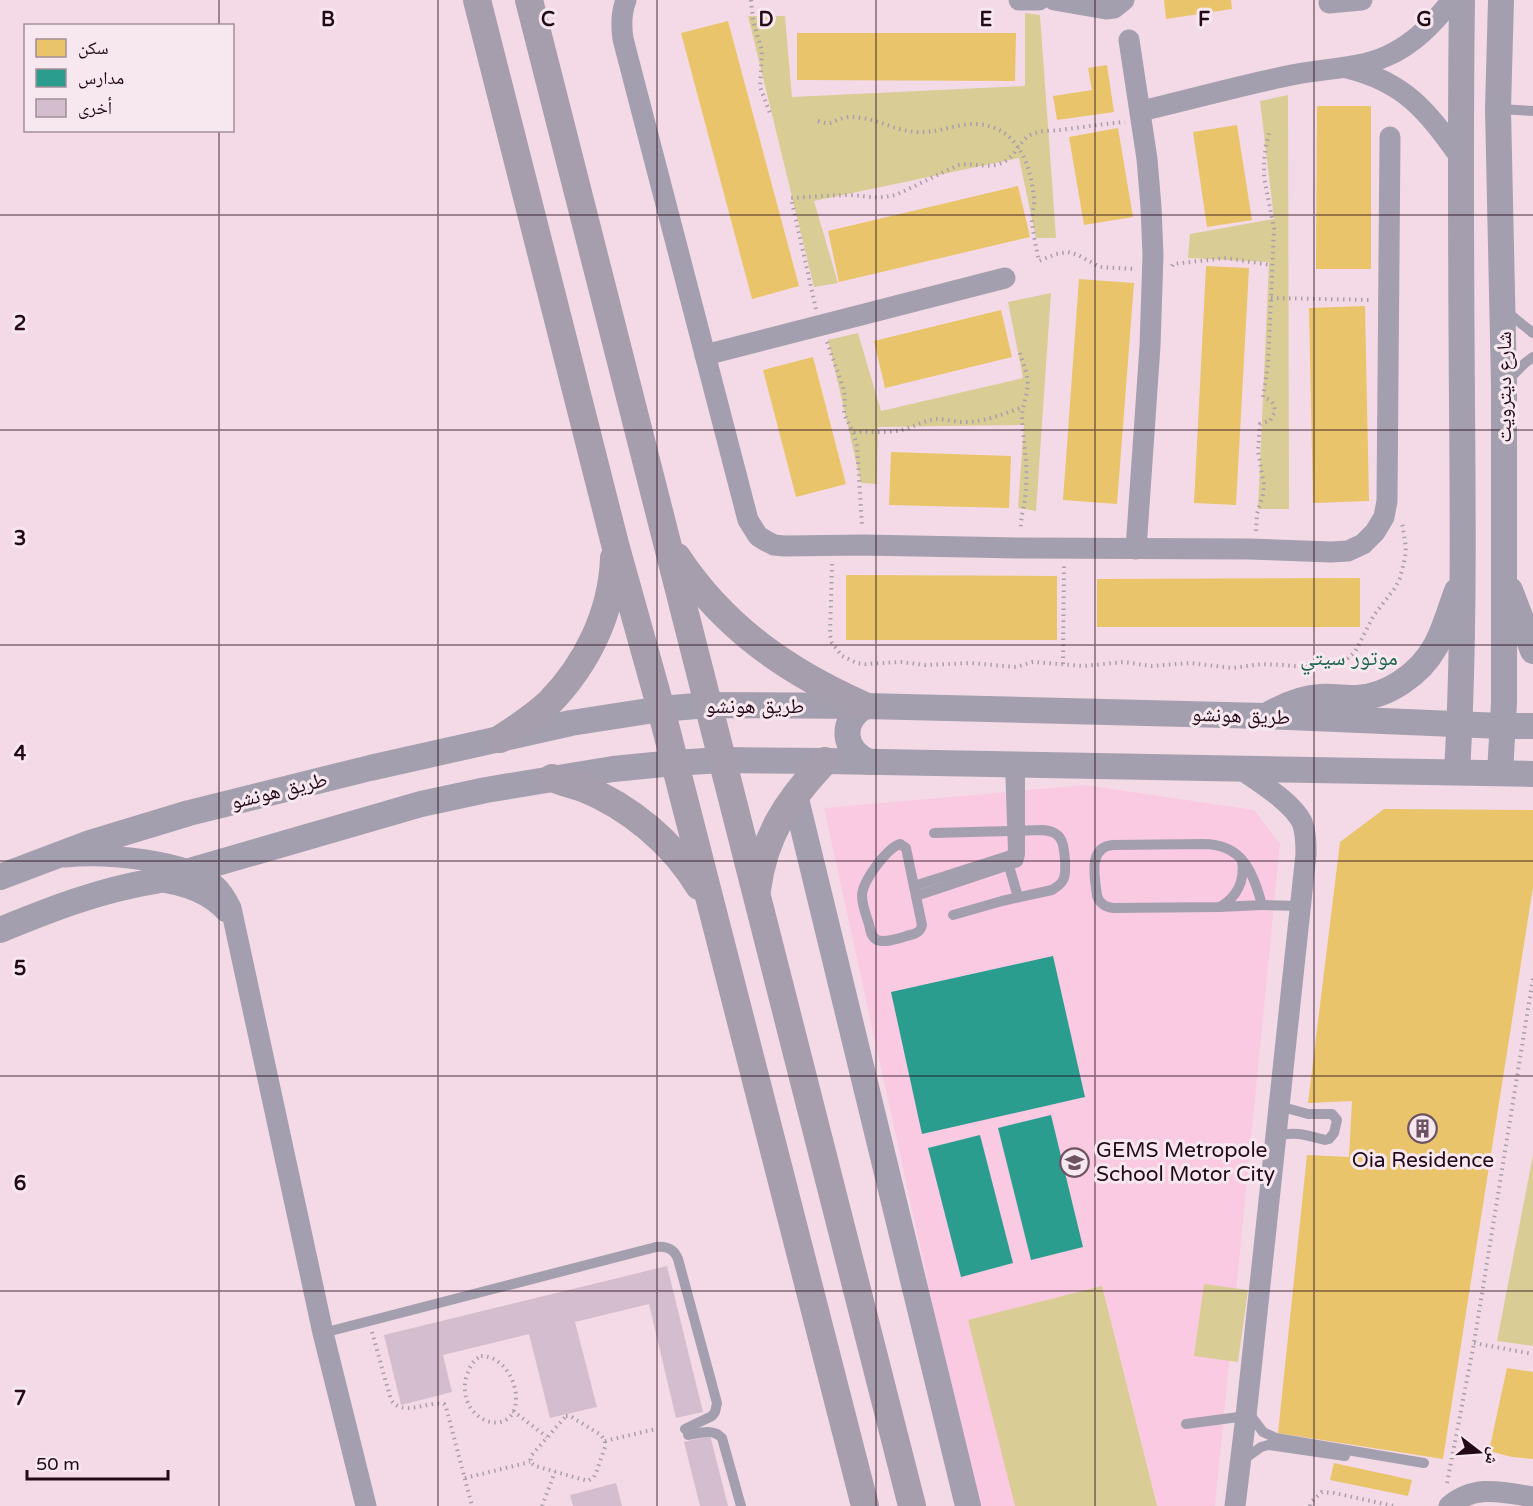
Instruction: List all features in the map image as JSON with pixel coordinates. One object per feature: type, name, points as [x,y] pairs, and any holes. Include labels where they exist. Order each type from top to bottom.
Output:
[{"type":"main road","points":[[477,0],[615,544],[661,709],[865,1506]]},
{"type":"main road","points":[[529,0],[912,1506]]},
{"type":"main road","points":[[667,542],[709,598],[752,640],[817,684],[865,706]]},
{"type":"main road","points":[[500,739],[525,723],[548,704],[585,658],[608,603],[614,574],[615,544]]},
{"type":"main road","points":[[756,898],[759,876],[768,844],[783,814],[795,795],[825,761]]},
{"type":"main road","points":[[552,778],[584,789],[615,804],[644,824],[669,847],[691,873],[709,902]]},
{"type":"street","points":[[626,0],[622,10],[623,39],[748,520],[758,536],[774,545],[1248,549],[1331,552],[1348,550],[1363,544],[1375,532],[1383,518],[1387,501],[1390,137]]},
{"type":"street","points":[[1020,0],[1039,0]]},
{"type":"street","points":[[1054,0],[1106,9],[1114,8],[1124,0]]},
{"type":"street","points":[[1329,3],[1362,0]]},
{"type":"street","points":[[1141,111],[1299,73],[1366,64],[1408,45],[1426,30],[1452,0]]},
{"type":"street","name":"شارع ديترويت","points":[[1457,772],[1463,577],[1460,157],[1462,0]]},
{"type":"street","name":"شارع ديترويت","points":[[1500,773],[1504,703],[1504,385],[1498,109],[1501,0]]},
{"type":"street","points":[[1129,40],[1149,178],[1153,255],[1150,346],[1136,549]]},
{"type":"street","points":[[1343,68],[1377,78],[1407,95],[1432,119],[1460,157]]},
{"type":"street","points":[[705,355],[1005,278]]},
{"type":"street","points":[[1504,573],[1533,651]]},
{"type":"street","points":[[1265,716],[1299,700],[1318,697],[1359,698],[1378,693],[1412,675],[1435,647],[1463,577]]},
{"type":"street","name":"طريق هونشو","points":[[0,877],[124,832],[189,813],[370,768],[571,723],[661,709],[708,705],[865,706],[1265,716],[1533,726]]},
{"type":"street","points":[[865,706],[858,710],[852,718],[847,735],[854,752],[869,762]]},
{"type":"street","points":[[0,930],[101,892],[155,881],[421,804],[486,790],[613,769],[722,760],[1533,774]]},
{"type":"street","points":[[1235,1506],[1306,854],[1306,838],[1302,823],[1294,810],[1242,770]]},
{"type":"street","points":[[795,795],[968,1506]]},
{"type":"street","points":[[46,859],[75,855],[104,855],[152,861],[203,876],[215,884],[231,908],[323,1333],[366,1506]]},
{"type":"street","points":[[155,881],[191,888],[223,908],[235,922]]},
{"type":"street","points":[[1447,1500],[1484,1491],[1533,1497]]},
{"type":"lane","points":[[1498,109],[1533,111]]},
{"type":"lane","points":[[1503,305],[1513,317],[1533,333]]},
{"type":"lane","points":[[1504,385],[1533,357]]},
{"type":"lane","points":[[915,891],[1018,862],[1020,857],[1016,830],[1015,765]]},
{"type":"lane","points":[[915,891],[1011,855],[1016,830]]},
{"type":"lane","points":[[934,832],[1049,831],[1060,837],[1063,843],[1064,880],[1052,890],[953,915]]},
{"type":"lane","points":[[1262,905],[1253,877],[1235,852],[1228,848],[1212,844],[1106,846],[1100,849],[1094,862],[1096,897],[1107,908],[1301,906]]},
{"type":"lane","points":[[896,845],[903,845],[906,848],[915,891],[922,925],[920,931],[887,940],[875,938],[872,935],[863,902],[863,889],[868,878],[896,845]]},
{"type":"lane","points":[[1219,907],[1227,903],[1239,888],[1243,869],[1241,859]]},
{"type":"lane","points":[[1009,866],[1018,897]]},
{"type":"lane","points":[[1276,1136],[1298,1133],[1329,1139],[1334,1133],[1337,1120],[1332,1114],[1308,1114],[1279,1106]]},
{"type":"lane","points":[[323,1333],[656,1247],[670,1248],[678,1259],[717,1403],[712,1416],[686,1432],[714,1432],[722,1438],[741,1506]]},
{"type":"lane","points":[[1186,1425],[1246,1413],[1263,1432],[1276,1438],[1423,1466],[1268,1445],[1254,1451],[1240,1462]]},
{"type":"path","points":[[751,0],[753,20],[762,51],[759,87],[771,116]]},
{"type":"path","points":[[818,121],[826,124],[842,118],[855,117],[919,132],[932,132],[967,124],[981,124],[994,128],[1007,135],[1019,147],[1027,163],[1034,197],[1032,218],[1038,261],[1068,252],[1100,267],[1139,269]]},
{"type":"path","points":[[863,545],[857,446],[844,414],[843,387],[814,303],[791,198],[847,195],[889,197],[958,165],[991,166],[999,164],[1014,154],[1032,134],[1039,132],[1125,122],[1126,131]]},
{"type":"path","points":[[1248,549],[1249,532],[1256,532],[1257,514],[1264,485],[1258,451],[1260,424],[1270,421],[1275,411],[1272,402],[1263,397],[1268,365],[1274,229],[1264,177],[1266,145],[1270,129]]},
{"type":"path","points":[[1172,275],[1173,264],[1216,258],[1271,265]]},
{"type":"path","points":[[1020,353],[1028,388],[1022,416],[1027,487],[1021,522],[1022,548]]},
{"type":"path","points":[[853,432],[904,429],[937,419],[963,422],[982,420],[995,418],[1023,407]]},
{"type":"path","points":[[1054,564],[1064,564],[1063,664]]},
{"type":"path","points":[[1447,1500],[1533,978]]},
{"type":"path","points":[[369,1321],[394,1404],[402,1408],[437,1403],[444,1404],[448,1410],[472,1506]]},
{"type":"path","points":[[1474,1343],[1533,1354]]},
{"type":"path","points":[[487,1356],[494,1359],[511,1376],[516,1392],[516,1406],[513,1411],[505,1420],[490,1423],[475,1414],[470,1407],[466,1399],[465,1386],[470,1365],[476,1359],[487,1356]]},
{"type":"path","points":[[513,1411],[547,1437]]},
{"type":"path","points":[[568,1416],[601,1435],[605,1441],[596,1473],[592,1479],[584,1481],[535,1466],[530,1462],[531,1456],[568,1416]]},
{"type":"path","points":[[605,1441],[656,1429]]},
{"type":"path","points":[[465,1478],[530,1462]]},
{"type":"path","points":[[542,1506],[555,1472]]},
{"type":"path","points":[[1310,1506],[1311,1502],[1322,1492],[1394,1506]]},
{"type":"shaded area","points":[[1025,13],[1040,15],[1056,238],[1036,238],[1019,158],[814,201],[838,283],[814,287],[748,16],[785,16],[792,97],[1025,86]]},
{"type":"shaded area","points":[[1288,95],[1289,509],[1258,509],[1269,262],[1188,258],[1190,234],[1274,219],[1260,101]]},
{"type":"shaded area","points":[[1051,293],[1036,511],[1018,508],[1024,425],[878,427],[877,484],[861,483],[828,340],[858,333],[881,411],[1023,378],[1008,302]]},
{"type":"shaded area","name":"GEMS Metropole School Motor City","points":[[1085,785],[1254,810],[1280,844],[1215,1506],[977,1506],[824,808]]},
{"type":"shaded area","points":[[1533,1155],[1533,1346],[1497,1341]]},
{"type":"shaded area","points":[[1204,1284],[1248,1290],[1238,1362],[1194,1356]]},
{"type":"shaded area","points":[[1102,1286],[1157,1506],[1015,1506],[968,1320]]},
{"type":"building: سكن","points":[[1164,0],[1231,0],[1232,9],[1166,19]]},
{"type":"building: سكن","points":[[728,21],[799,286],[752,299],[681,33]]},
{"type":"building: سكن","points":[[797,33],[1016,33],[1015,81],[797,80]]},
{"type":"building: سكن","points":[[1107,65],[1114,112],[1057,120],[1053,96],[1092,90],[1088,68]]},
{"type":"building: سكن","points":[[1317,106],[1371,106],[1371,269],[1316,269]]},
{"type":"building: سكن","points":[[1237,125],[1252,220],[1207,227],[1193,132]]},
{"type":"building: سكن","points":[[1118,128],[1133,217],[1084,225],[1069,137]]},
{"type":"building: سكن","points":[[1018,186],[1030,237],[839,282],[828,231]]},
{"type":"building: سكن","points":[[1206,266],[1249,268],[1236,505],[1194,503]]},
{"type":"building: سكن","points":[[1079,279],[1134,283],[1117,504],[1063,500]]},
{"type":"building: سكن","points":[[1365,306],[1369,501],[1313,503],[1309,308]]},
{"type":"building: سكن","points":[[1001,310],[1012,357],[885,388],[874,341]]},
{"type":"building: سكن","points":[[813,357],[846,484],[796,497],[763,370]]},
{"type":"building: سكن","points":[[891,452],[1011,456],[1009,508],[889,505]]},
{"type":"building: سكن","points":[[846,575],[1057,576],[1057,640],[846,640]]},
{"type":"building: سكن","points":[[1360,578],[1360,627],[1097,627],[1097,579]]},
{"type":"building: سكن","name":"Oia Residence","points":[[1384,809],[1533,810],[1533,887],[1443,1459],[1278,1433],[1307,1155],[1349,1157],[1352,1101],[1308,1103],[1340,842]]},
{"type":"building: سكن","points":[[1507,1368],[1533,1372],[1533,1459],[1489,1451]]},
{"type":"building: سكن","points":[[1334,1463],[1412,1480],[1408,1496],[1330,1480]]},
{"type":"building: مدارس","points":[[1053,956],[1085,1097],[922,1134],[891,992]]},
{"type":"building: مدارس","points":[[1051,1115],[1083,1247],[1031,1260],[998,1128]]},
{"type":"building: مدارس","points":[[980,1135],[1013,1263],[961,1277],[928,1148]]},
{"type":"building: أخرى","points":[[667,1266],[703,1412],[676,1418],[649,1304],[575,1322],[597,1407],[550,1418],[529,1334],[443,1355],[452,1392],[401,1405],[384,1335]]},
{"type":"building: أخرى","points":[[710,1435],[728,1506],[700,1506],[684,1442]]},
{"type":"building: أخرى","points":[[616,1483],[622,1506],[573,1506],[570,1495]]},
{"type":"place","name":"Oia Residence","points":[[1423,1129]]},
{"type":"place","name":"GEMS Metropole School Motor City","points":[[1075,1162]]},
{"type":"district","name":"موتور سيتي","points":[[1349,658]]}]
